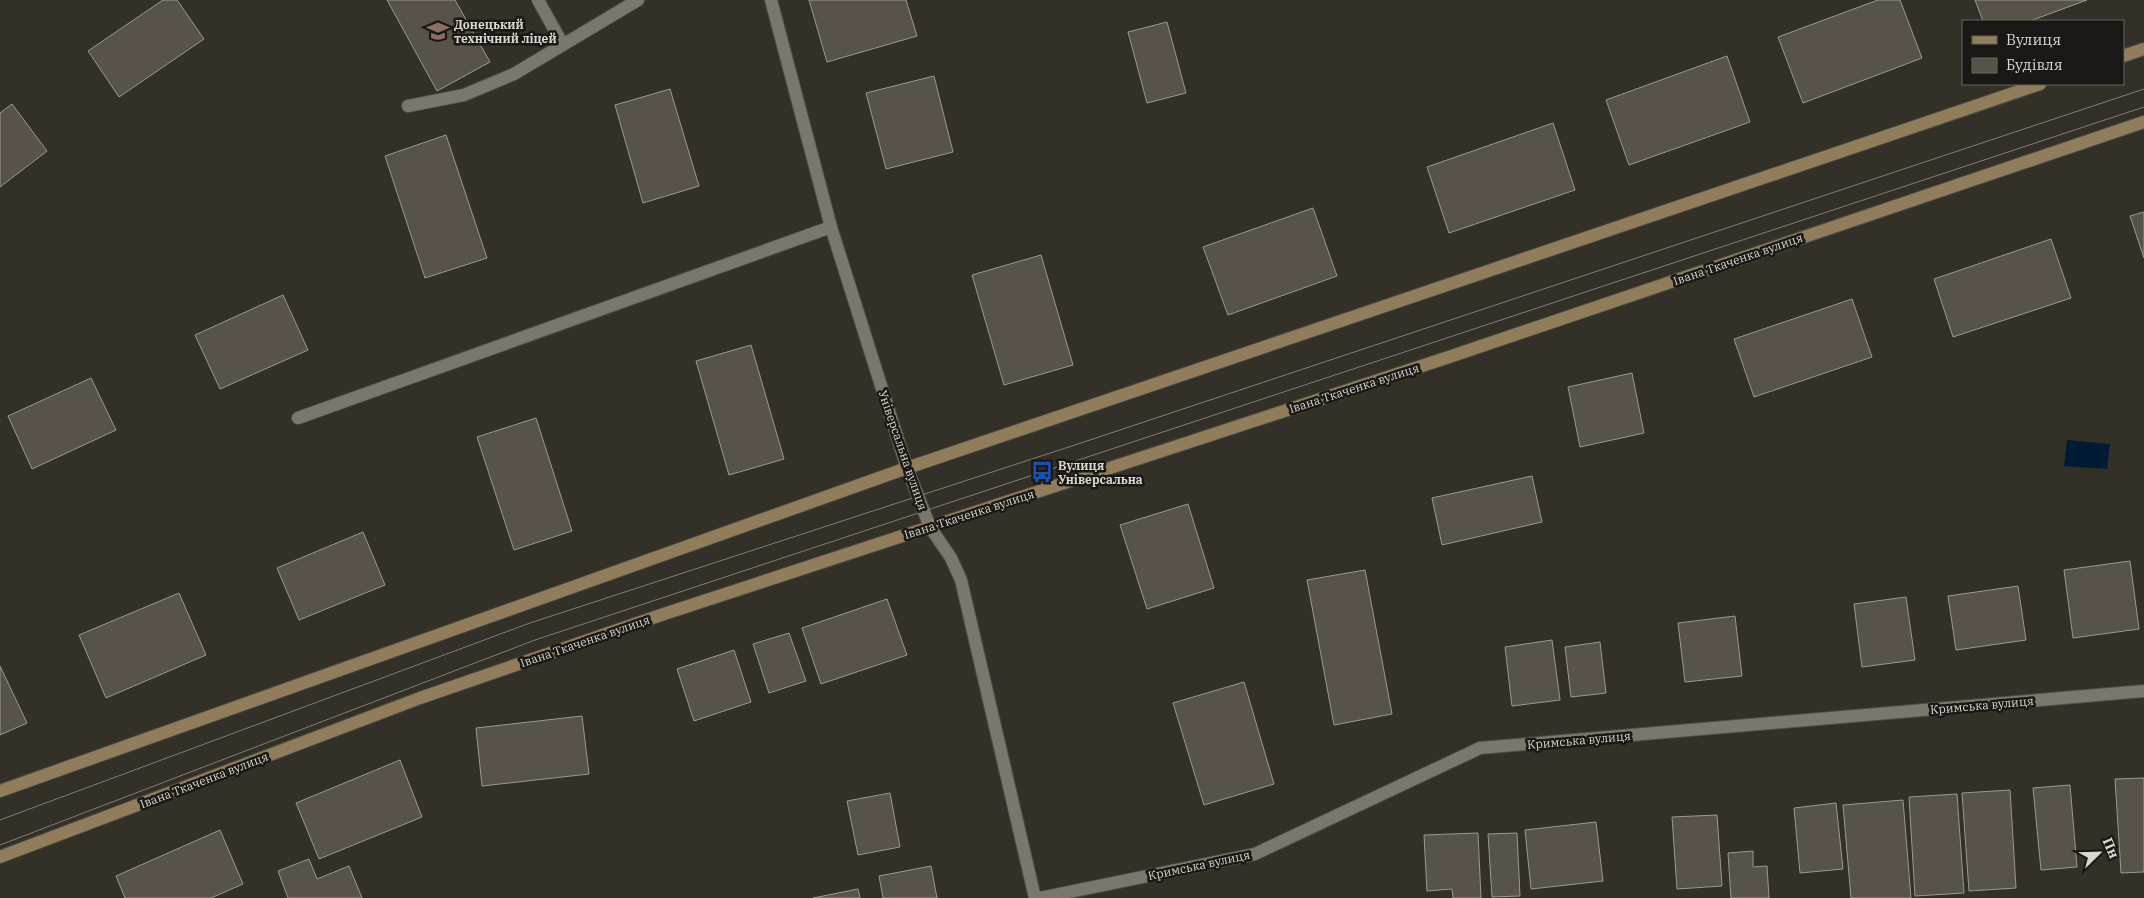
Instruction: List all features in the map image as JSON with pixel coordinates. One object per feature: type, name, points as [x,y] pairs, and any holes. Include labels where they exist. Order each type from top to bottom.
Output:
[{"type":"main road","points":[[2124,56],[2144,49]]},
{"type":"main road","points":[[0,791],[907,468],[2037,85]]},
{"type":"main road","name":"Івана Ткаченка вулиця","points":[[0,857],[420,698],[664,614],[1446,358],[2144,122]]},
{"type":"street","points":[[538,0],[563,45]]},
{"type":"street","points":[[408,106],[464,95],[514,74],[638,0]]},
{"type":"street","name":"Універсальна вулиця","points":[[771,0],[831,227],[907,468],[930,527],[951,558],[961,580],[1035,898]]},
{"type":"street","points":[[298,418],[831,227]]},
{"type":"street","name":"Кримська вулиця","points":[[1040,898],[1255,854],[1480,748],[2144,691]]},
{"type":"water","points":[[2067,440],[2110,444],[2107,469],[2064,466]]},
{"type":"building","points":[[163,0],[177,0],[204,39],[119,97],[88,51]]},
{"type":"building","name":"Донецький технічний ліцей","points":[[387,0],[455,0],[490,62],[437,91]]},
{"type":"building","points":[[809,0],[906,0],[917,36],[827,62]]},
{"type":"building","points":[[1878,0],[1900,0],[1922,58],[1803,103],[1778,37]]},
{"type":"building","points":[[1975,0],[2087,0],[2033,20],[1983,20]]},
{"type":"building","points":[[1167,22],[1186,93],[1147,103],[1128,32]]},
{"type":"building","points":[[1727,56],[1750,122],[1629,165],[1606,100]]},
{"type":"building","points":[[934,76],[953,152],[886,169],[866,93]]},
{"type":"building","points":[[670,89],[699,186],[643,203],[615,105]]},
{"type":"building","points":[[12,104],[47,151],[0,187],[0,113]]},
{"type":"building","points":[[1553,123],[1575,190],[1449,233],[1427,167]]},
{"type":"building","points":[[446,135],[487,258],[425,278],[385,156]]},
{"type":"building","points":[[1313,208],[1337,276],[1228,315],[1203,247]]},
{"type":"building","points":[[2144,212],[2144,258],[2130,216]]},
{"type":"building","points":[[2051,239],[2071,298],[1953,337],[1934,279]]},
{"type":"building","points":[[1041,255],[1073,365],[1004,385],[972,275]]},
{"type":"building","points":[[283,295],[308,350],[220,389],[195,335]]},
{"type":"building","points":[[1852,299],[1872,357],[1754,397],[1734,339]]},
{"type":"building","points":[[751,345],[784,459],[729,475],[696,361]]},
{"type":"building","points":[[1632,373],[1644,433],[1580,447],[1568,387]]},
{"type":"building","points":[[91,378],[116,430],[32,469],[8,416]]},
{"type":"building","points":[[536,418],[572,531],[514,550],[477,437]]},
{"type":"building","points":[[1532,476],[1542,522],[1442,545],[1432,498]]},
{"type":"building","points":[[1188,504],[1214,588],[1147,609],[1120,525]]},
{"type":"building","points":[[363,532],[385,585],[299,620],[277,568]]},
{"type":"building","points":[[2130,561],[2139,629],[2073,638],[2064,570]]},
{"type":"building","points":[[1365,570],[1392,714],[1334,725],[1307,580]]},
{"type":"building","points":[[2018,586],[2026,640],[1956,650],[1948,596]]},
{"type":"building","points":[[179,593],[206,655],[106,698],[79,635]]},
{"type":"building","points":[[1906,597],[1915,660],[1862,667],[1854,604]]},
{"type":"building","points":[[887,599],[907,655],[821,684],[802,628]]},
{"type":"building","points":[[1735,616],[1742,676],[1685,682],[1678,623]]},
{"type":"building","points":[[789,633],[806,681],[769,693],[753,644]]},
{"type":"building","points":[[1552,640],[1560,700],[1512,706],[1505,647]]},
{"type":"building","points":[[1600,642],[1606,693],[1571,697],[1565,647]]},
{"type":"building","points":[[734,650],[751,702],[694,721],[677,669]]},
{"type":"building","points":[[0,666],[27,723],[0,735]]},
{"type":"building","points":[[1244,682],[1274,784],[1204,805],[1173,703]]},
{"type":"building","points":[[582,716],[589,774],[482,786],[476,728]]},
{"type":"building","points":[[400,760],[422,817],[319,859],[296,803]]},
{"type":"building","points":[[2144,778],[2144,872],[2121,873],[2115,779]]},
{"type":"building","points":[[2070,785],[2077,867],[2041,870],[2033,788]]},
{"type":"building","points":[[2010,790],[2016,888],[1969,891],[1962,793]]},
{"type":"building","points":[[890,793],[900,847],[858,855],[847,801]]},
{"type":"building","points":[[1957,794],[1964,893],[1915,896],[1909,797]]},
{"type":"building","points":[[1903,800],[1911,898],[1851,898],[1843,805]]},
{"type":"building","points":[[1836,803],[1843,869],[1800,873],[1794,808]]},
{"type":"building","points":[[1717,815],[1722,886],[1677,889],[1672,817]]},
{"type":"building","points":[[1596,822],[1603,881],[1531,889],[1525,830]]},
{"type":"building","points":[[220,830],[243,884],[211,898],[125,898],[116,876]]},
{"type":"building","points":[[1478,833],[1481,898],[1453,898],[1452,889],[1427,891],[1424,835]]},
{"type":"building","points":[[1517,833],[1520,896],[1492,897],[1488,834]]},
{"type":"building","points":[[1753,851],[1753,867],[1767,866],[1769,898],[1731,898],[1728,853]]},
{"type":"building","points":[[309,859],[317,879],[349,866],[362,898],[288,898],[278,871]]},
{"type":"building","points":[[931,866],[937,898],[883,898],[879,876]]},
{"type":"building","points":[[858,889],[860,898],[813,898]]},
{"type":"tram line","points":[[0,820],[530,623],[1084,442],[2144,89]]},
{"type":"tram line","points":[[0,845],[535,640],[2144,107]]},
{"type":"place","name":"Донецький технічний ліцей","points":[[438,31]]},
{"type":"place","name":"Вулиця Універсальна","points":[[1042,472]]}]
